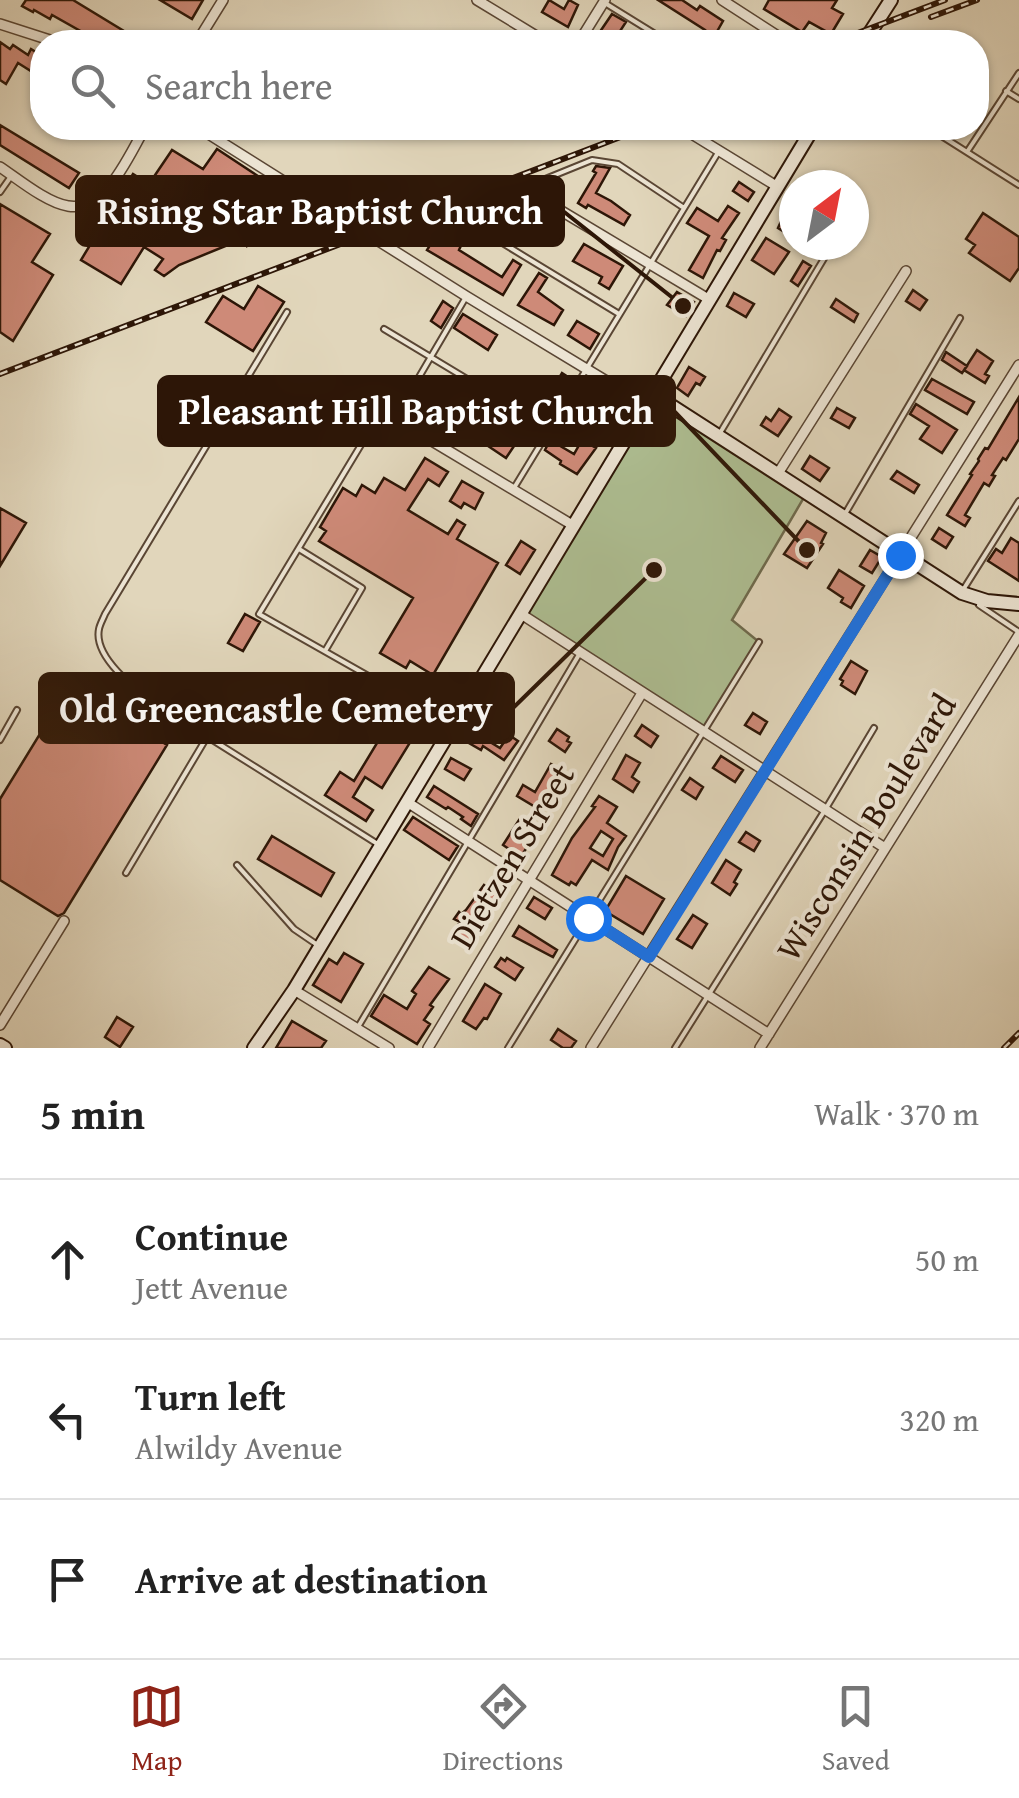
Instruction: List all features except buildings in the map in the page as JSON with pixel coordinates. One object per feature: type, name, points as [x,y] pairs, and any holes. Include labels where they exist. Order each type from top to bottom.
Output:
[{"type":"street","points":[[204,30],[223,0]]},
{"type":"street","points":[[477,0],[526,30]]},
{"type":"street","points":[[722,0],[766,30]]},
{"type":"street","points":[[871,30],[890,0]]},
{"type":"street","points":[[586,30],[603,1]]},
{"type":"street","points":[[0,24],[30,34]]},
{"type":"street","points":[[0,167],[54,201],[80,206],[107,191],[138,140]]},
{"type":"street","points":[[218,140],[587,368],[718,437],[962,593],[986,601],[1019,604]]},
{"type":"street","points":[[702,140],[778,187]]},
{"type":"street","points":[[254,1048],[294,990],[806,140]]},
{"type":"street","points":[[523,188],[710,300]]},
{"type":"street","points":[[778,475],[906,270]]},
{"type":"street","points":[[591,1048],[1019,365]]},
{"type":"street","points":[[358,396],[574,526]]},
{"type":"street","points":[[520,614],[884,848]]},
{"type":"street","name":"Wisconsin Boulevard","points":[[760,1048],[1019,633]]},
{"type":"street","name":"Dietzen Street","points":[[428,1048],[642,692]]},
{"type":"street","points":[[407,802],[769,1034]]},
{"type":"street","points":[[0,1025],[64,921]]},
{"type":"street","points":[[294,990],[389,1048]]},
{"type":"lane","points":[[603,1],[649,30]]},
{"type":"lane","points":[[989,117],[1019,73]]},
{"type":"lane","points":[[1006,91],[1019,99]]},
{"type":"lane","points":[[948,140],[1019,185]]},
{"type":"lane","points":[[966,152],[974,140]]},
{"type":"lane","points":[[513,489],[719,150]]},
{"type":"lane","points":[[380,242],[592,160],[618,164],[684,208]]},
{"type":"lane","points":[[0,192],[12,175]]},
{"type":"lane","points":[[452,212],[619,314]]},
{"type":"lane","points":[[718,437],[823,260]]},
{"type":"lane","points":[[395,418],[466,296]]},
{"type":"lane","points":[[286,312],[105,614],[98,632],[102,650],[125,680],[157,706],[380,846]]},
{"type":"lane","points":[[842,518],[960,318]]},
{"type":"lane","points":[[384,329],[550,429]]},
{"type":"lane","points":[[382,410],[260,614],[454,724]]},
{"type":"lane","points":[[1019,501],[962,593],[1019,633]]},
{"type":"lane","points":[[299,548],[362,588],[324,651]]},
{"type":"lane","points":[[508,1048],[759,642]]},
{"type":"lane","points":[[356,1029],[580,652]]},
{"type":"lane","points":[[0,740],[17,710]]},
{"type":"lane","points":[[675,1048],[874,728]]},
{"type":"lane","points":[[126,873],[207,737]]},
{"type":"lane","points":[[237,866],[294,929],[320,946]]},
{"type":"green space","points":[[653,394],[806,494],[732,620],[759,642],[704,732],[521,614]]},
{"type":"railway","points":[[866,30],[945,0]]},
{"type":"railway","points":[[931,17],[977,0]]},
{"type":"railway","points":[[0,374],[613,140]]},
{"type":"railway","points":[[1004,1048],[1019,1033]]},
{"type":"place","name":"Rising Star Baptist Church","points":[[683,306]]},
{"type":"place","name":"Pleasant Hill Baptist Church","points":[[807,550]]},
{"type":"place","name":"Old Greencastle Cemetery","points":[[654,570]]},
{"type":"route","points":[[588,918],[649,957],[900,555]]}]
